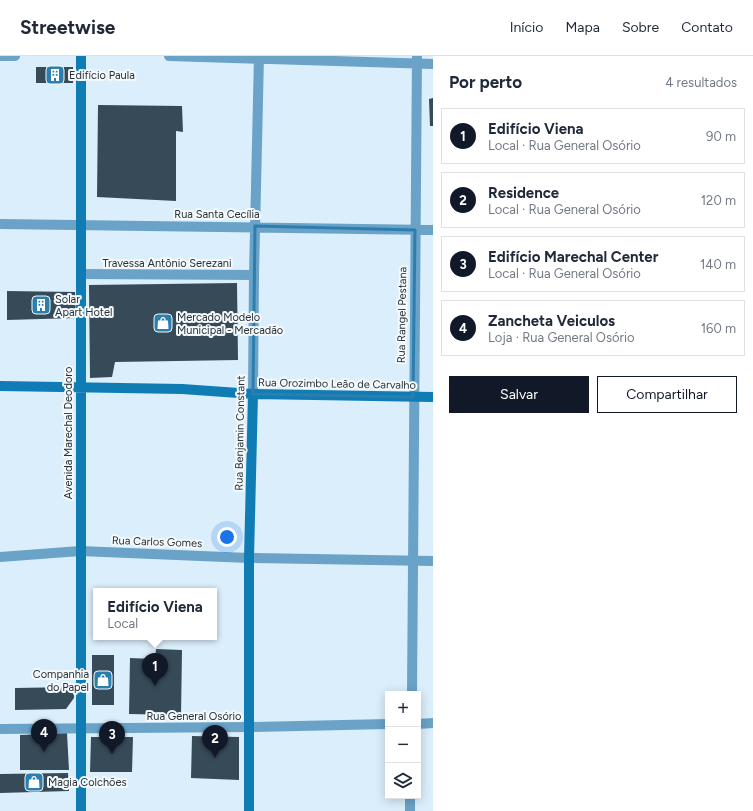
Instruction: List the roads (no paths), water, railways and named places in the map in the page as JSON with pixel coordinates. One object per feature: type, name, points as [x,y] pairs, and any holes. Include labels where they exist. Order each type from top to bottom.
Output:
[{"type":"main road","name":"Avenida Marechal Deodoro","points":[[81,56],[81,811]]},
{"type":"main road","name":"Rua Orozimbo Leão de Carvalho","points":[[0,386],[182,389],[253,394],[433,397]]},
{"type":"main road","name":"Rua Benjamin Constant","points":[[249,811],[249,558],[253,394]]},
{"type":"street","points":[[0,56],[15,56]]},
{"type":"street","points":[[169,56],[417,60],[433,64]]},
{"type":"street","name":"Rua Benjamin Constant","points":[[253,394],[259,57]]},
{"type":"street","name":"Rua Rangel Pestana","points":[[412,691],[413,397],[417,60]]},
{"type":"street","name":"Rua Santa Cecília","points":[[0,224],[255,226],[433,230]]},
{"type":"street","name":"Travessa Antônio Serezani","points":[[81,274],[254,276]]},
{"type":"street","name":"Rua Carlos Gomes","points":[[0,556],[80,551],[249,558],[433,561]]},
{"type":"street","points":[[421,724],[433,723]]},
{"type":"street","name":"Rua General Osório","points":[[0,729],[250,728],[385,724]]},
{"type":"street","points":[[410,799],[410,811]]},
{"type":"place","name":"Edifício Paula","points":[[55,75]]},
{"type":"place","name":"Solar Apart Hotel","points":[[41,305]]},
{"type":"place","name":"Mercado Modelo Municipal - Mercadão","points":[[163,323]]},
{"type":"place","name":"Companhia do Papel","points":[[103,680]]},
{"type":"place","name":"Edifício Viena","points":[[155,686]]},
{"type":"place","name":"Zancheta Veiculos","points":[[44,752]]},
{"type":"place","name":"Edifício Marechal Center","points":[[112,754]]},
{"type":"place","name":"Residence","points":[[215,758]]},
{"type":"place","name":"Magia Colchões","points":[[34,782]]}]
